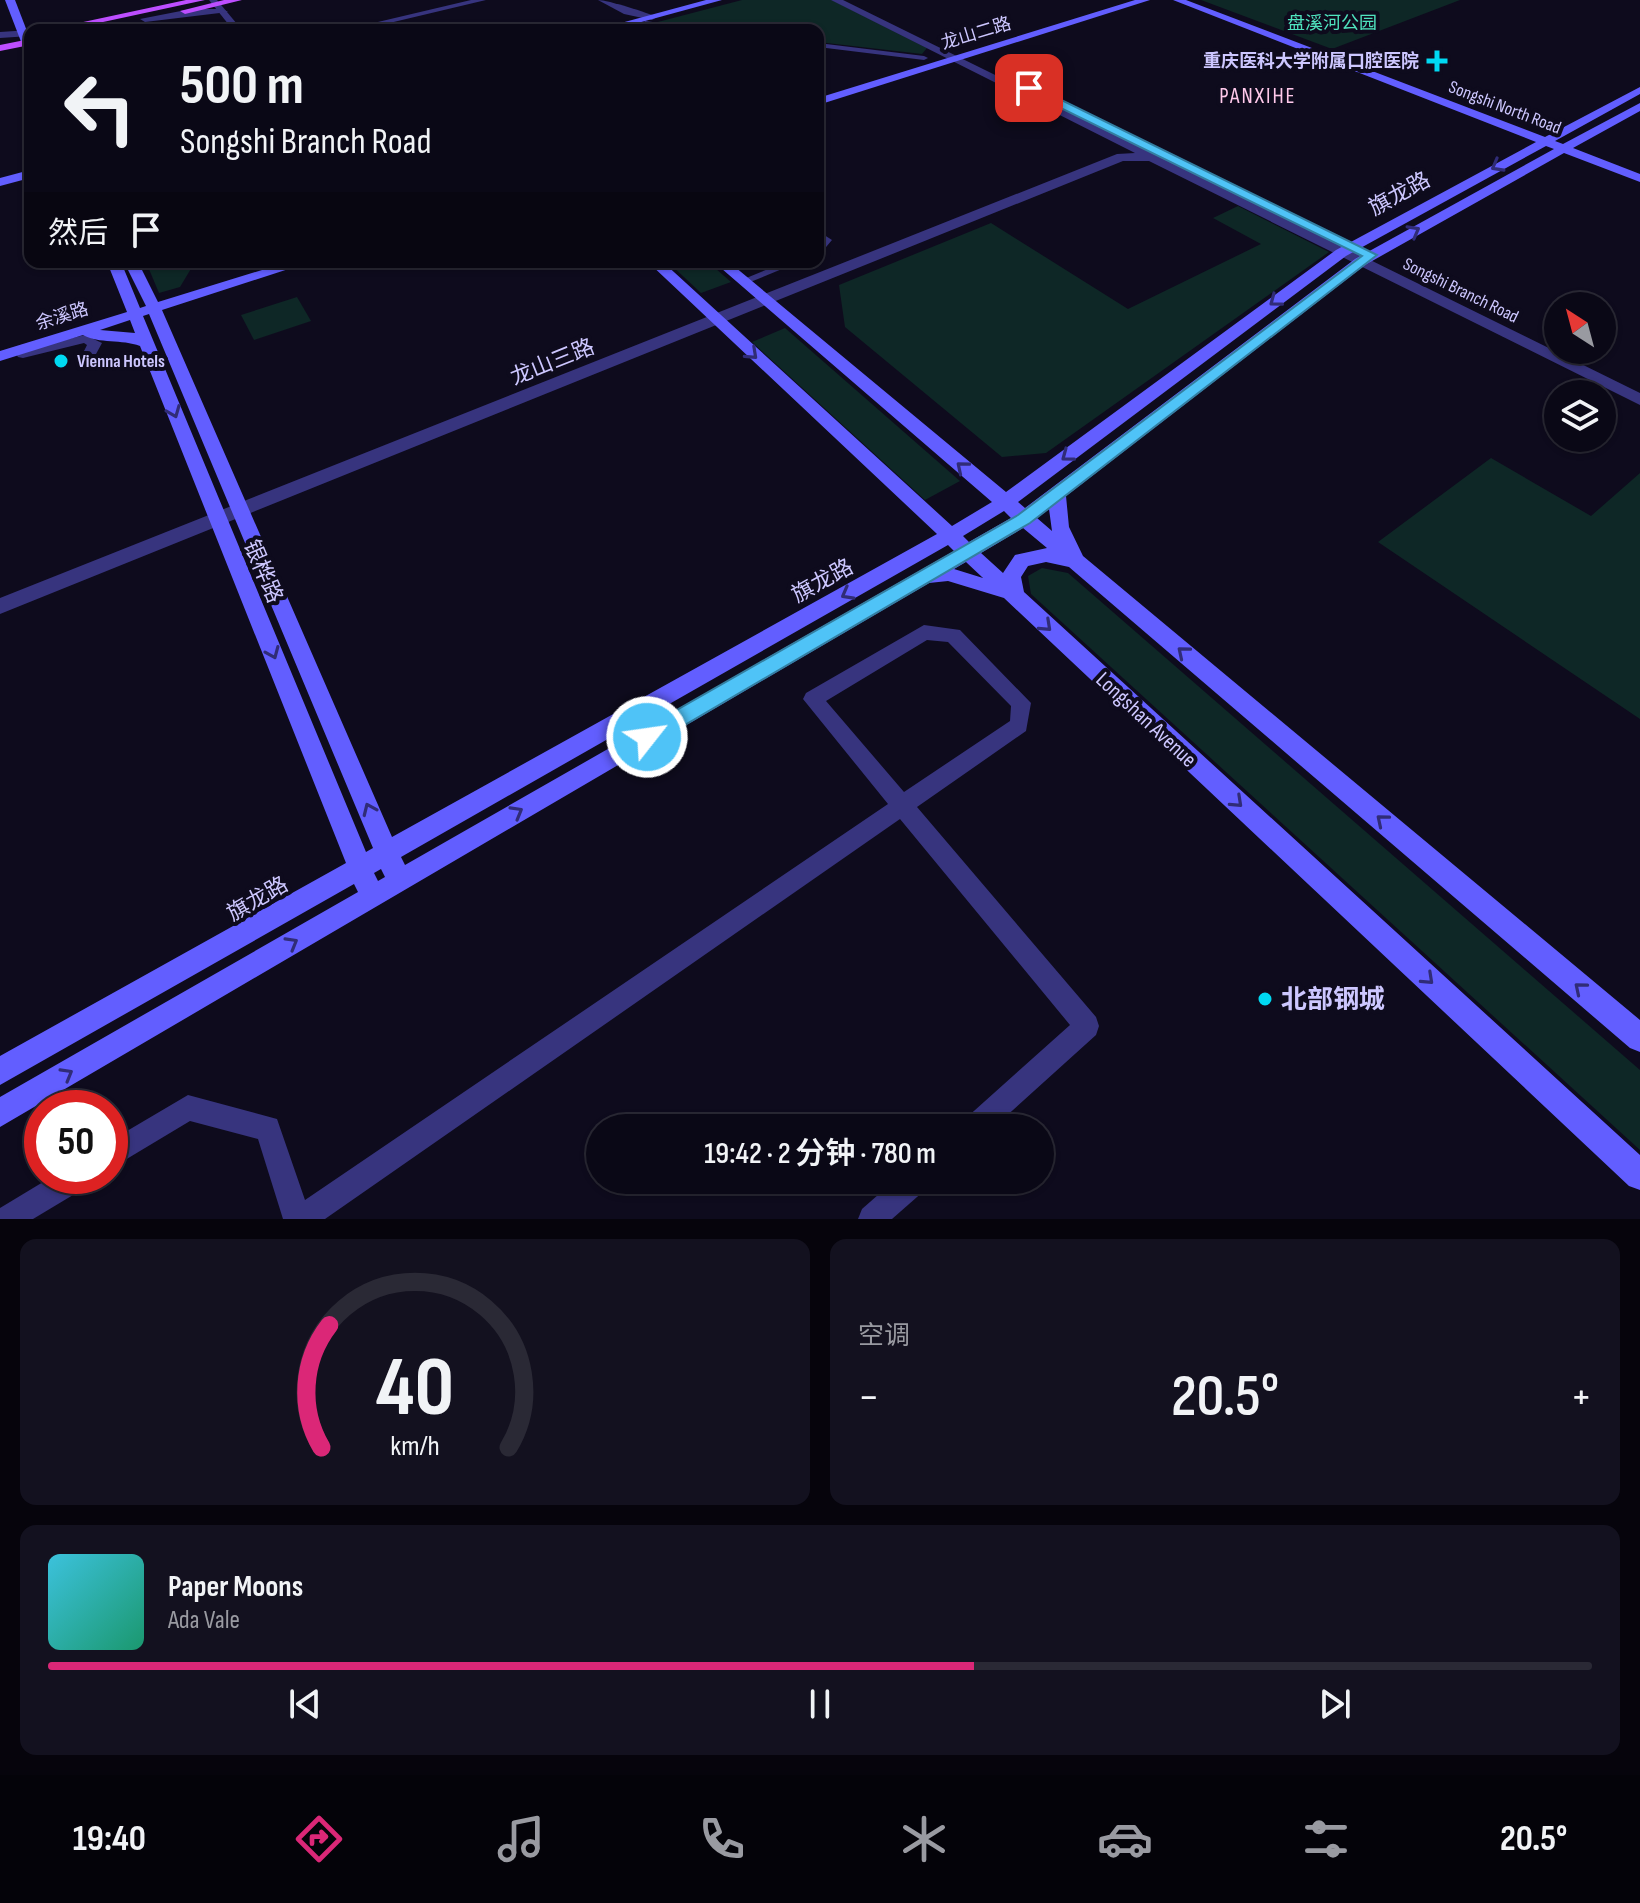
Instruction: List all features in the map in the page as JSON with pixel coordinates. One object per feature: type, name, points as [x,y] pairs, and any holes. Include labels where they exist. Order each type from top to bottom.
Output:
[{"type":"main road","points":[[10,0],[24,32]]},
{"type":"main road","points":[[81,24],[200,0]]},
{"type":"main road","points":[[120,24],[237,0]]},
{"type":"main road","points":[[648,20],[717,0]]},
{"type":"main road","points":[[620,18],[648,20],[735,0]]},
{"type":"main road","name":"龙山二路","points":[[955,57],[1128,0]]},
{"type":"main road","name":"龙山二路","points":[[824,97],[1145,0]]},
{"type":"main road","name":"Songshi North Road","points":[[1178,0],[1640,170]]},
{"type":"main road","name":"Songshi North Road","points":[[1193,0],[1557,142],[1640,178]]},
{"type":"main road","points":[[0,38],[24,39]]},
{"type":"main road","points":[[0,50],[24,40]]},
{"type":"main road","points":[[824,95],[837,85],[924,58],[955,57]]},
{"type":"main road","points":[[824,98],[857,97],[955,57]]},
{"type":"main road","points":[[0,1113],[1024,519],[1356,254],[1557,142],[1640,90]]},
{"type":"main road","points":[[1557,142],[1640,106]]},
{"type":"main road","points":[[0,185],[24,179]]},
{"type":"main road","name":"旗龙路","points":[[0,1071],[1004,503],[1356,254]]},
{"type":"main road","name":"银桦路","points":[[118,268],[143,308]]},
{"type":"main road","name":"银桦路","points":[[133,268],[143,308],[156,339],[239,510],[399,881]]},
{"type":"main road","points":[[143,308],[263,268]]},
{"type":"main road","points":[[143,308],[284,268]]},
{"type":"main road","name":"Longshan Avenue","points":[[661,268],[1640,1175]]},
{"type":"main road","points":[[728,268],[1640,1038]]},
{"type":"main road","points":[[66,336],[98,333],[156,339],[185,305],[209,291]]},
{"type":"main road","name":"余溪路","points":[[0,356],[143,308]]},
{"type":"main road","name":"余溪路","points":[[0,348],[143,308]]},
{"type":"main road","name":"银桦路","points":[[156,339],[217,519],[372,897]]},
{"type":"main road","points":[[1057,493],[1060,527],[1075,561]]},
{"type":"main road","points":[[1015,596],[1011,576],[1022,560],[1046,555],[1075,561]]},
{"type":"main road","points":[[924,576],[948,574],[974,580],[1015,596]]},
{"type":"street","points":[[233,24],[218,5],[244,0]]},
{"type":"street","points":[[375,24],[482,0]]},
{"type":"street","points":[[603,0],[620,18],[668,24]]},
{"type":"street","name":"Songshi Branch Road","points":[[836,0],[1356,254],[1640,400]]},
{"type":"street","name":"Songshi Branch Road","points":[[850,0],[1124,151],[1149,157],[1544,340]]},
{"type":"street","points":[[824,46],[924,58]]},
{"type":"street","name":"龙山三路","points":[[0,606],[765,300],[1124,151]]},
{"type":"street","points":[[744,281],[778,268]]},
{"type":"street","points":[[21,350],[23,354],[85,339],[95,343],[91,351]]},
{"type":"street","points":[[1595,364],[1640,386]]},
{"type":"street","points":[[128,1145],[188,1108],[268,1128],[299,1219],[902,805],[1019,725],[1021,703],[953,635],[924,632],[813,699],[902,805],[1087,1026],[990,1114]]},
{"type":"street","points":[[8,1219],[49,1194]]},
{"type":"street","points":[[872,1219],[900,1194]]},
{"type":"green space","points":[[742,0],[832,0],[927,48],[922,54],[824,43],[824,24],[654,23]]},
{"type":"green space","name":"盘溪河公园","points":[[1201,0],[1460,0],[1332,49]]},
{"type":"green space","points":[[1238,206],[1329,252],[1046,453],[1002,457],[845,327],[839,285],[991,223],[1128,309],[1261,244],[1213,218]]},
{"type":"green space","points":[[149,268],[191,268],[180,287],[159,293]]},
{"type":"green space","points":[[674,268],[715,268],[731,282],[701,293]]},
{"type":"green space","points":[[297,297],[311,321],[254,340],[241,315]]},
{"type":"green space","points":[[785,328],[960,481],[925,500],[752,342]]},
{"type":"green space","points":[[1491,458],[1591,516],[1640,473],[1640,719],[1378,542]]},
{"type":"green space","points":[[1042,568],[1068,573],[1640,1070],[1640,1150],[1031,594],[1028,576]]},
{"type":"place","name":"重庆医科大学附属口腔医院","points":[[1437,61]]},
{"type":"place","name":"Vienna Hotels","points":[[61,361]]},
{"type":"place","name":"北部钢城","points":[[1265,999]]},
{"type":"district","name":"PANXIHE","points":[[1258,95]]},
{"type":"route","points":[[647,737],[1024,519],[1371,255],[1029,88]]}]
